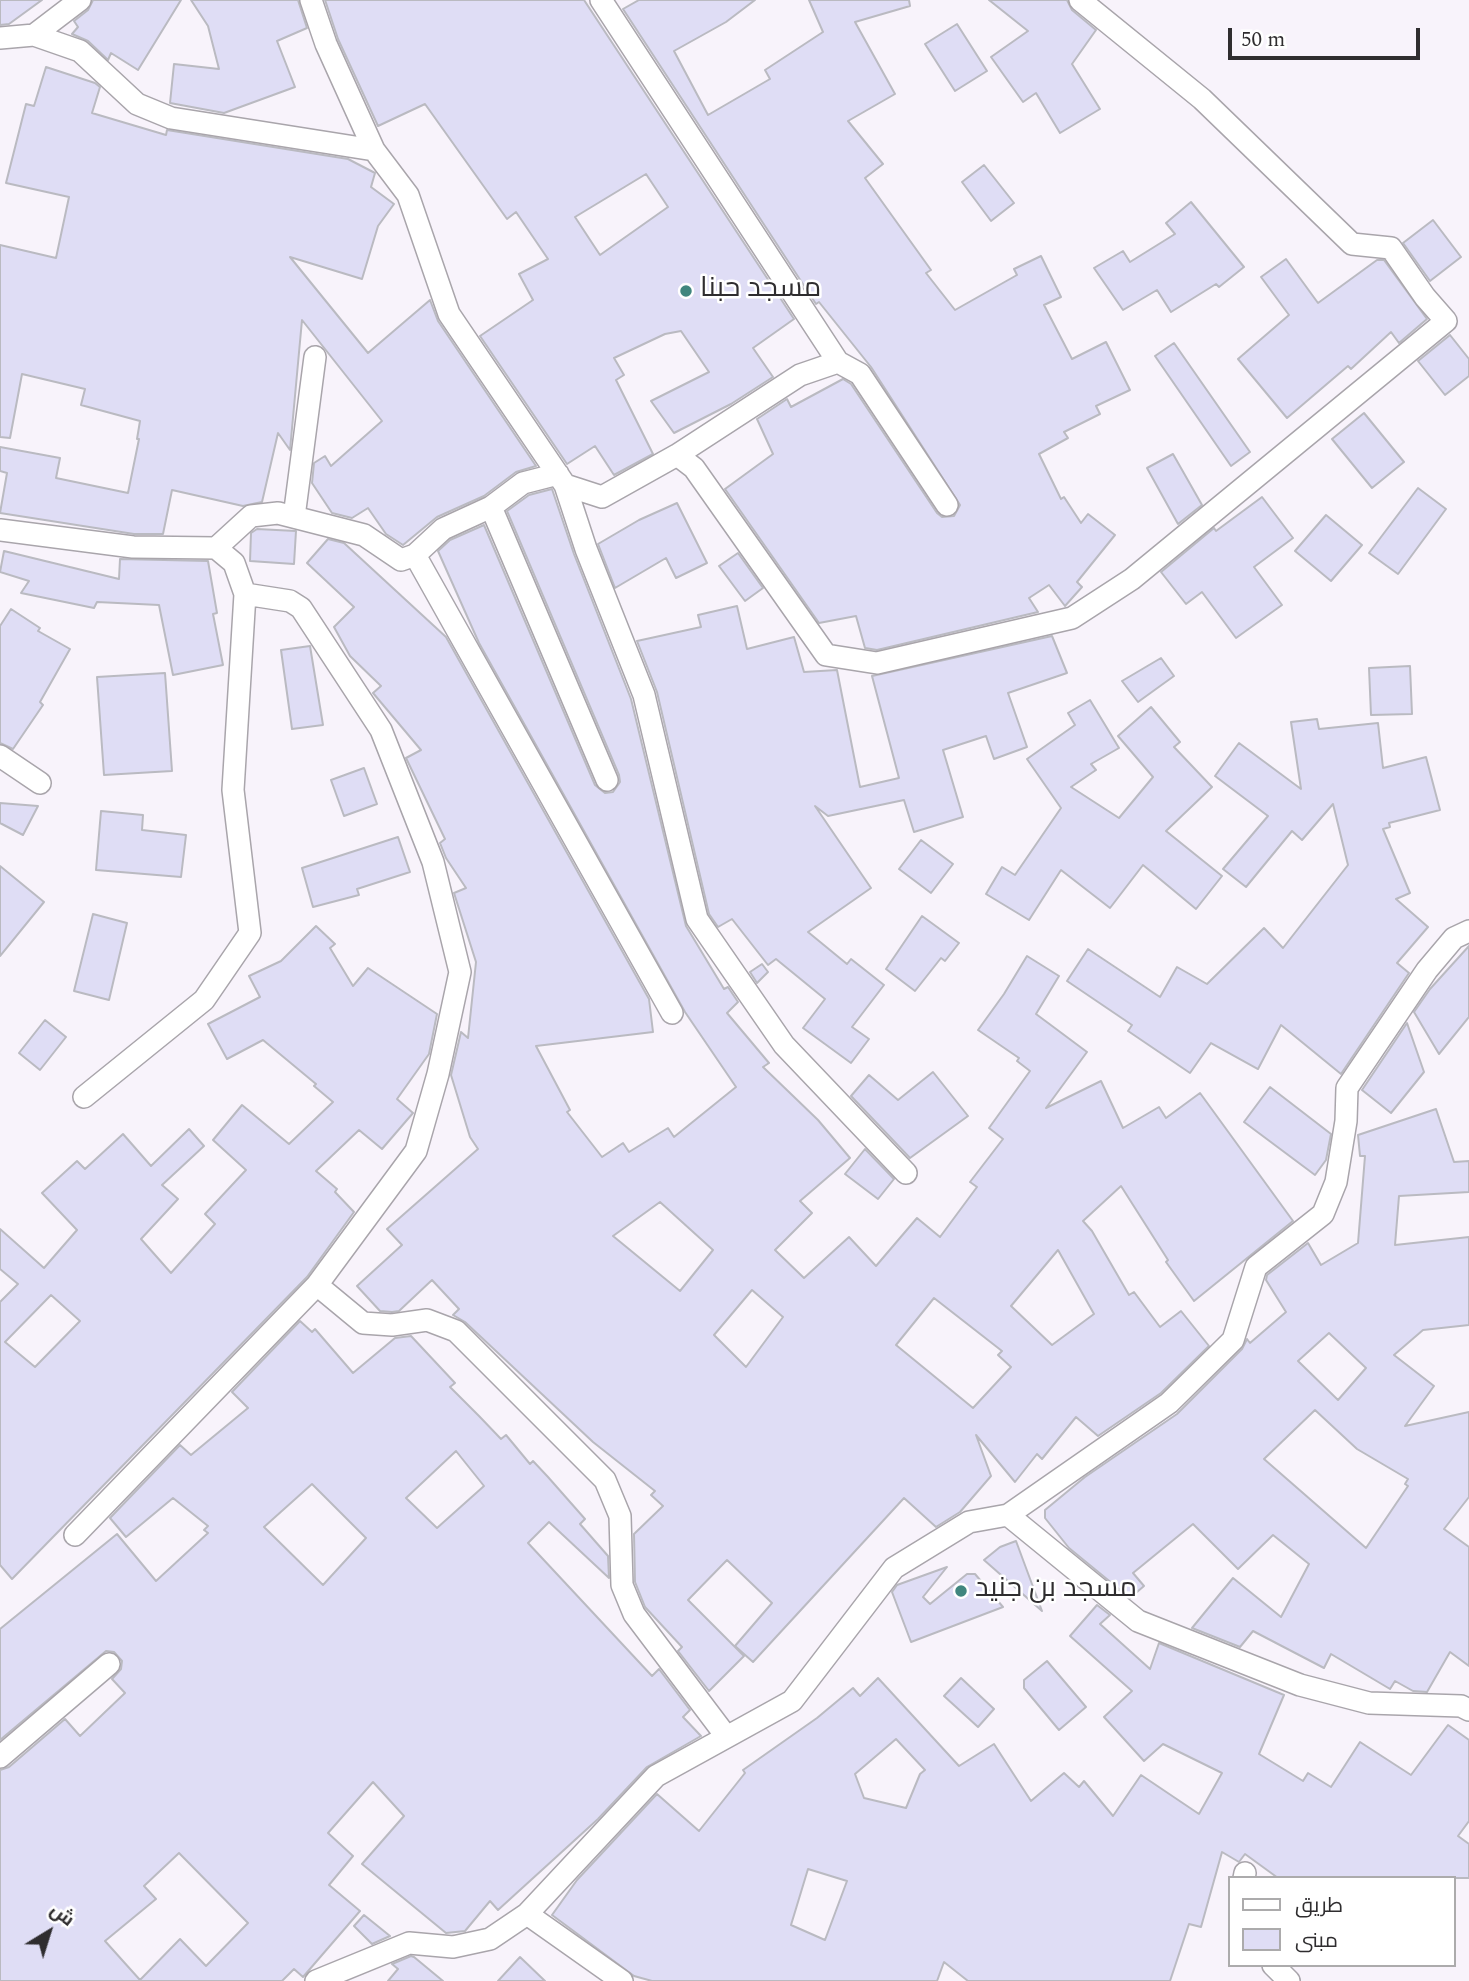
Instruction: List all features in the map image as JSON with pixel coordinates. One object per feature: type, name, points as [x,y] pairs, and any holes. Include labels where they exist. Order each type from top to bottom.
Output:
[{"type":"street","points":[[34,35],[80,0]]},
{"type":"street","points":[[311,0],[326,44],[374,150],[408,195],[449,314],[562,480],[586,549],[644,695],[697,919],[784,1045],[906,1173]]},
{"type":"street","points":[[601,0],[838,362],[860,374],[947,505]]},
{"type":"street","points":[[677,455],[694,468],[827,655],[877,663],[1072,618],[1132,579],[1446,320],[1425,297],[1391,247],[1352,244],[1202,99],[1080,0]]},
{"type":"street","points":[[0,38],[34,35],[80,51],[137,104],[171,118],[374,150]]},
{"type":"street","points":[[295,517],[315,357]]},
{"type":"street","points":[[216,548],[251,516],[278,513],[365,535],[401,560],[415,555],[443,529],[491,507],[523,483],[562,480],[602,497],[677,455],[800,375],[838,362]]},
{"type":"street","points":[[491,507],[607,780]]},
{"type":"street","points":[[0,530],[133,547],[216,548],[234,564],[245,594],[233,790],[250,933],[204,1000],[84,1097]]},
{"type":"street","points":[[415,555],[672,1013]]},
{"type":"street","points":[[75,1535],[317,1285],[416,1151],[438,1074],[460,972],[433,862],[381,730],[301,608],[290,601],[245,594]]},
{"type":"street","points":[[0,755],[40,783]]},
{"type":"street","points":[[316,1981],[409,1943],[453,1947],[490,1939],[527,1914],[656,1776],[792,1701],[894,1567],[969,1522],[1008,1515],[1169,1404],[1233,1340],[1256,1267],[1323,1214],[1336,1182],[1346,1121],[1347,1088],[1427,970],[1454,938],[1469,930]]},
{"type":"street","points":[[317,1285],[363,1323],[392,1325],[427,1320],[456,1332],[605,1480],[620,1516],[622,1585],[634,1614],[726,1736]]},
{"type":"street","points":[[1008,1515],[1138,1621],[1300,1685],[1370,1703],[1461,1706],[1469,1710]]},
{"type":"street","points":[[0,1757],[109,1664]]},
{"type":"street","points":[[527,1914],[620,1981]]},
{"type":"street","points":[[1275,1967],[1289,1981]]},
{"type":"building","points":[[0,0],[42,0],[9,24],[0,25]]},
{"type":"building","points":[[93,0],[181,0],[138,70],[111,53],[108,60],[88,41],[72,34],[78,27],[74,21],[88,10]]},
{"type":"building","points":[[191,0],[298,0],[307,28],[277,41],[295,87],[224,113],[170,103],[174,64],[219,69],[208,26]]},
{"type":"building","points":[[325,0],[584,0],[794,319],[753,348],[773,377],[731,404],[674,433],[651,401],[709,372],[681,331],[665,334],[614,358],[624,375],[616,380],[653,454],[614,475],[595,446],[567,464],[480,336],[533,300],[519,274],[548,259],[516,212],[507,219],[425,104],[378,126],[338,39]],"holes":[[[646,174],[668,207],[600,255],[575,217]]]},
{"type":"building","points":[[639,0],[755,0],[726,22],[674,51],[708,115],[770,79],[765,70],[823,32],[809,0],[909,0],[910,6],[855,22],[895,94],[848,121],[883,164],[865,178],[931,270],[926,273],[955,310],[1017,275],[1014,269],[1041,256],[1061,297],[1044,305],[1072,359],[1106,342],[1130,390],[1096,406],[1100,414],[1064,432],[1068,438],[1039,454],[1061,499],[1064,497],[1081,523],[1088,514],[1115,535],[1077,582],[1082,587],[1065,606],[1049,585],[1029,598],[1038,612],[877,650],[865,648],[856,616],[819,623],[725,489],[773,454],[757,419],[787,399],[791,407],[843,379],[851,384],[937,513],[942,517],[954,516],[960,505],[871,367],[819,302],[816,304],[623,9]]},
{"type":"building","points":[[989,0],[1067,0],[1072,10],[1096,30],[1072,64],[1100,109],[1060,133],[1036,93],[1023,102],[991,57],[1028,31]]},
{"type":"building","points":[[957,24],[987,71],[955,91],[925,44]]},
{"type":"building","points":[[46,67],[100,87],[92,113],[166,135],[167,130],[348,159],[375,173],[371,187],[394,204],[378,226],[362,279],[290,257],[368,353],[430,300],[438,321],[536,466],[516,472],[484,496],[437,517],[403,545],[386,534],[368,508],[352,518],[332,513],[312,483],[314,463],[325,456],[331,466],[382,421],[302,320],[290,450],[278,433],[262,502],[243,506],[172,490],[163,534],[134,534],[0,513],[7,473],[0,471],[0,447],[60,458],[56,478],[128,493],[139,439],[140,421],[81,405],[85,389],[22,374],[10,438],[0,437],[0,245],[56,258],[69,197],[6,183],[26,104],[34,106]]},
{"type":"building","points":[[984,165],[1014,203],[991,221],[962,182]]},
{"type":"building","points":[[1191,202],[1244,267],[1219,287],[1216,284],[1171,312],[1157,290],[1123,310],[1094,268],[1123,251],[1130,262],[1175,234],[1166,223]]},
{"type":"building","points":[[1433,220],[1461,257],[1430,281],[1403,243]]},
{"type":"building","points":[[1286,259],[1318,303],[1377,260],[1384,260],[1427,319],[1399,343],[1391,332],[1351,369],[1348,366],[1287,418],[1238,359],[1289,315],[1261,277]]},
{"type":"building","points":[[1450,335],[1469,359],[1469,376],[1445,395],[1418,361]]},
{"type":"building","points":[[1174,343],[1250,452],[1231,466],[1155,356]]},
{"type":"building","points":[[1364,413],[1404,462],[1372,488],[1332,439]]},
{"type":"building","points":[[1173,454],[1202,505],[1178,524],[1147,468]]},
{"type":"building","points":[[1418,488],[1446,509],[1398,574],[1369,553]]},
{"type":"building","points":[[552,489],[574,554],[631,699],[686,926],[724,989],[728,987],[738,1002],[727,1013],[769,1063],[763,1067],[818,1120],[850,1158],[800,1201],[812,1213],[775,1250],[804,1278],[849,1237],[876,1266],[917,1218],[940,1237],[977,1187],[970,1182],[1003,1139],[989,1128],[1030,1071],[1017,1061],[1019,1058],[978,1030],[1027,956],[1059,976],[1036,1014],[1087,1052],[1046,1108],[1101,1081],[1123,1128],[1159,1107],[1166,1118],[1200,1093],[1293,1221],[1194,1301],[1166,1262],[1168,1260],[1121,1186],[1083,1221],[1092,1231],[1129,1295],[1134,1292],[1160,1327],[1181,1311],[1209,1346],[1161,1393],[1098,1436],[1076,1417],[1042,1459],[1037,1454],[1015,1482],[976,1435],[991,1476],[960,1512],[936,1527],[904,1498],[753,1662],[735,1646],[772,1603],[727,1560],[688,1600],[744,1656],[709,1691],[678,1651],[682,1647],[645,1607],[635,1582],[634,1534],[663,1506],[651,1495],[655,1491],[593,1442],[465,1322],[453,1315],[459,1309],[432,1280],[399,1311],[392,1312],[380,1311],[357,1286],[402,1245],[387,1229],[478,1149],[470,1137],[451,1075],[461,1032],[468,1038],[476,962],[454,893],[466,888],[446,858],[440,843],[445,839],[406,758],[421,750],[373,693],[381,686],[350,656],[334,627],[354,607],[307,563],[328,539],[344,543],[446,637],[649,999],[653,1032],[536,1046],[570,1110],[567,1112],[602,1157],[623,1143],[629,1152],[668,1128],[674,1137],[736,1087],[685,1012],[479,643],[438,551],[450,540],[484,525],[595,785],[605,793],[613,792],[620,782],[619,775],[507,511],[529,495]],"holes":[[[660,1202],[713,1250],[680,1291],[613,1236]],[[1058,1250],[1094,1314],[1052,1345],[1011,1306]],[[752,1290],[783,1317],[746,1367],[714,1335]],[[934,1298],[1002,1351],[998,1355],[1011,1367],[973,1408],[896,1345]]]},
{"type":"building","points":[[1262,497],[1293,538],[1254,567],[1282,605],[1236,638],[1202,592],[1186,604],[1161,572],[1214,528],[1216,531]]},
{"type":"building","points":[[677,503],[707,563],[676,578],[666,558],[615,588],[598,544],[639,520]]},
{"type":"building","points":[[1326,515],[1362,545],[1331,581],[1295,551]]},
{"type":"building","points":[[257,529],[296,531],[294,564],[250,561],[251,533]]},
{"type":"building","points":[[4,551],[119,579],[120,559],[208,561],[217,613],[213,614],[223,665],[173,675],[159,605],[97,602],[94,608],[21,593],[29,581],[0,572]]},
{"type":"building","points":[[738,553],[763,588],[745,601],[719,566]]},
{"type":"building","points":[[737,606],[747,649],[794,637],[804,672],[837,670],[860,787],[899,778],[872,676],[1052,636],[1067,673],[1008,693],[1027,747],[994,759],[986,736],[943,750],[963,817],[914,832],[904,800],[828,816],[815,806],[871,888],[808,932],[847,964],[851,959],[884,985],[852,1027],[869,1039],[851,1063],[803,1028],[825,999],[776,959],[768,965],[732,919],[718,927],[709,914],[657,692],[637,641],[701,627],[698,615]]},
{"type":"building","points":[[11,609],[40,628],[38,631],[70,649],[40,702],[43,705],[13,749],[0,743],[0,626]]},
{"type":"building","points":[[310,646],[323,725],[292,729],[281,650]]},
{"type":"building","points":[[1161,658],[1174,676],[1138,702],[1122,681]]},
{"type":"building","points":[[1410,666],[1412,714],[1371,715],[1369,668]]},
{"type":"building","points":[[165,673],[172,771],[104,775],[97,677]]},
{"type":"building","points":[[1090,700],[1119,748],[1091,764],[1096,770],[1071,787],[1119,818],[1153,777],[1118,736],[1151,707],[1180,742],[1174,747],[1212,787],[1166,831],[1222,876],[1196,909],[1143,865],[1110,908],[1061,870],[1029,920],[986,894],[1002,867],[1015,875],[1061,808],[1027,759],[1075,725],[1068,713]]},
{"type":"building","points":[[1317,719],[1319,729],[1378,723],[1383,768],[1426,757],[1440,810],[1389,823],[1390,827],[1383,829],[1410,893],[1396,899],[1428,927],[1397,963],[1409,973],[1341,1074],[1281,1025],[1258,1069],[1211,1043],[1190,1073],[1128,1031],[1132,1025],[1067,981],[1088,949],[1160,997],[1177,967],[1207,984],[1264,928],[1283,948],[1348,865],[1333,804],[1302,840],[1292,831],[1246,887],[1223,869],[1268,816],[1215,776],[1239,743],[1301,789],[1291,722]]},
{"type":"building","points":[[364,768],[377,804],[344,816],[331,780]]},
{"type":"building","points":[[0,803],[38,806],[23,835],[0,823]]},
{"type":"building","points":[[101,811],[143,815],[142,830],[186,835],[181,877],[96,870]]},
{"type":"building","points":[[398,837],[410,872],[357,889],[359,895],[313,907],[302,868]]},
{"type":"building","points":[[921,840],[953,864],[931,893],[899,869]]},
{"type":"building","points":[[0,866],[44,902],[0,956]]},
{"type":"building","points":[[93,914],[127,923],[109,1000],[74,991]]},
{"type":"building","points":[[922,916],[959,943],[945,961],[941,958],[915,991],[886,969]]},
{"type":"building","points":[[316,926],[335,944],[330,948],[353,986],[368,968],[437,1014],[429,1054],[397,1099],[413,1113],[382,1149],[359,1130],[316,1171],[337,1189],[335,1192],[354,1212],[307,1277],[12,1579],[0,1565],[0,1302],[18,1284],[0,1269],[0,1229],[44,1268],[77,1230],[42,1193],[77,1161],[85,1169],[123,1134],[151,1166],[189,1129],[204,1146],[162,1185],[178,1199],[141,1239],[171,1273],[215,1224],[205,1214],[246,1170],[213,1140],[242,1105],[289,1144],[333,1102],[314,1086],[316,1084],[263,1040],[227,1059],[208,1024],[260,997],[249,976],[281,961]],"holes":[[[51,1295],[80,1321],[35,1367],[5,1342]]]},
{"type":"building","points":[[1469,946],[1469,1017],[1439,1054],[1414,1012],[1430,989]]},
{"type":"building","points":[[762,964],[768,972],[757,983],[750,972]]},
{"type":"building","points":[[45,1020],[66,1037],[40,1070],[19,1053]]},
{"type":"building","points":[[1407,1023],[1424,1072],[1391,1113],[1362,1090]]},
{"type":"building","points":[[933,1072],[968,1116],[910,1158],[851,1096],[869,1075],[898,1100]]},
{"type":"building","points":[[1270,1087],[1331,1134],[1326,1160],[1315,1175],[1244,1122]]},
{"type":"building","points":[[1436,1109],[1454,1162],[1469,1161],[1469,1192],[1399,1196],[1395,1245],[1469,1237],[1469,1325],[1423,1330],[1394,1355],[1434,1386],[1405,1426],[1469,1412],[1469,1497],[1444,1529],[1469,1547],[1469,1666],[1450,1652],[1427,1692],[1413,1691],[1395,1681],[1390,1689],[1331,1654],[1324,1668],[1253,1631],[1240,1647],[1192,1628],[1233,1578],[1281,1617],[1309,1564],[1273,1535],[1238,1569],[1193,1524],[1133,1573],[1144,1586],[1130,1598],[1069,1548],[1045,1518],[1045,1510],[1085,1477],[1177,1414],[1242,1349],[1247,1339],[1250,1343],[1286,1312],[1266,1280],[1267,1275],[1308,1243],[1321,1265],[1358,1243],[1365,1156],[1360,1156],[1358,1135]],"holes":[[[1329,1333],[1366,1368],[1338,1400],[1298,1361]],[[1315,1410],[1357,1449],[1408,1479],[1405,1484],[1408,1486],[1366,1548],[1264,1459]]]},
{"type":"building","points":[[865,1149],[894,1179],[878,1199],[845,1174]]},
{"type":"building","points":[[300,1321],[312,1332],[315,1329],[353,1373],[395,1338],[411,1336],[455,1383],[450,1387],[501,1439],[506,1435],[530,1464],[533,1461],[585,1519],[580,1524],[608,1556],[609,1578],[549,1522],[528,1543],[652,1676],[659,1669],[690,1710],[683,1717],[701,1736],[647,1767],[598,1819],[498,1910],[490,1901],[465,1931],[446,1933],[362,1864],[404,1816],[373,1782],[328,1833],[353,1856],[329,1885],[360,1911],[303,1977],[294,1969],[282,1981],[0,1981],[0,1770],[9,1767],[65,1719],[80,1736],[125,1693],[112,1679],[121,1669],[122,1661],[114,1652],[106,1651],[0,1740],[0,1629],[117,1534],[156,1581],[208,1533],[204,1530],[208,1526],[173,1498],[126,1537],[110,1518],[180,1445],[191,1455],[248,1408],[232,1392]],"holes":[[[456,1451],[484,1486],[437,1528],[406,1498]],[[312,1484],[366,1538],[323,1585],[264,1527]],[[179,1853],[248,1923],[206,1966],[180,1939],[140,1980],[105,1941],[156,1899],[144,1886]]]},
{"type":"building","points":[[1016,1541],[1042,1611],[984,1560],[1000,1547]]},
{"type":"building","points":[[947,1567],[923,1597],[930,1604],[967,1574],[975,1574],[1003,1607],[911,1642],[892,1592],[897,1585]]},
{"type":"building","points":[[1097,1605],[1110,1615],[1100,1624],[1150,1669],[1159,1643],[1284,1695],[1259,1754],[1303,1781],[1308,1773],[1331,1787],[1360,1742],[1411,1775],[1448,1725],[1469,1740],[1469,1821],[1458,1836],[1469,1844],[1469,1878],[1275,1876],[1245,1854],[1239,1862],[1222,1852],[1201,1927],[1189,1924],[1170,1981],[968,1981],[944,1962],[937,1981],[652,1981],[634,1976],[552,1915],[577,1880],[657,1794],[699,1831],[745,1773],[743,1770],[817,1718],[853,1688],[860,1696],[878,1678],[959,1766],[994,1744],[1031,1801],[1064,1773],[1079,1787],[1084,1781],[1113,1816],[1141,1775],[1199,1814],[1222,1773],[1163,1744],[1144,1761],[1104,1717],[1132,1691],[1070,1636]],"holes":[[[896,1739],[925,1770],[920,1774],[906,1808],[864,1798],[855,1774]],[[808,1869],[847,1881],[825,1940],[791,1925]]]},
{"type":"building","points":[[1047,1661],[1086,1707],[1059,1730],[1024,1688],[1024,1680]]},
{"type":"building","points":[[961,1678],[994,1709],[978,1727],[944,1696]]},
{"type":"building","points":[[364,1915],[390,1936],[372,1944],[354,1926]]},
{"type":"building","points":[[411,1956],[443,1981],[388,1981],[398,1969],[392,1964]]},
{"type":"building","points":[[520,1957],[545,1981],[498,1981]]},
{"type":"place","name":"مسجد حبنا","points":[[686,291]]},
{"type":"place","name":"مسجد بن جنيد","points":[[961,1591]]}]
